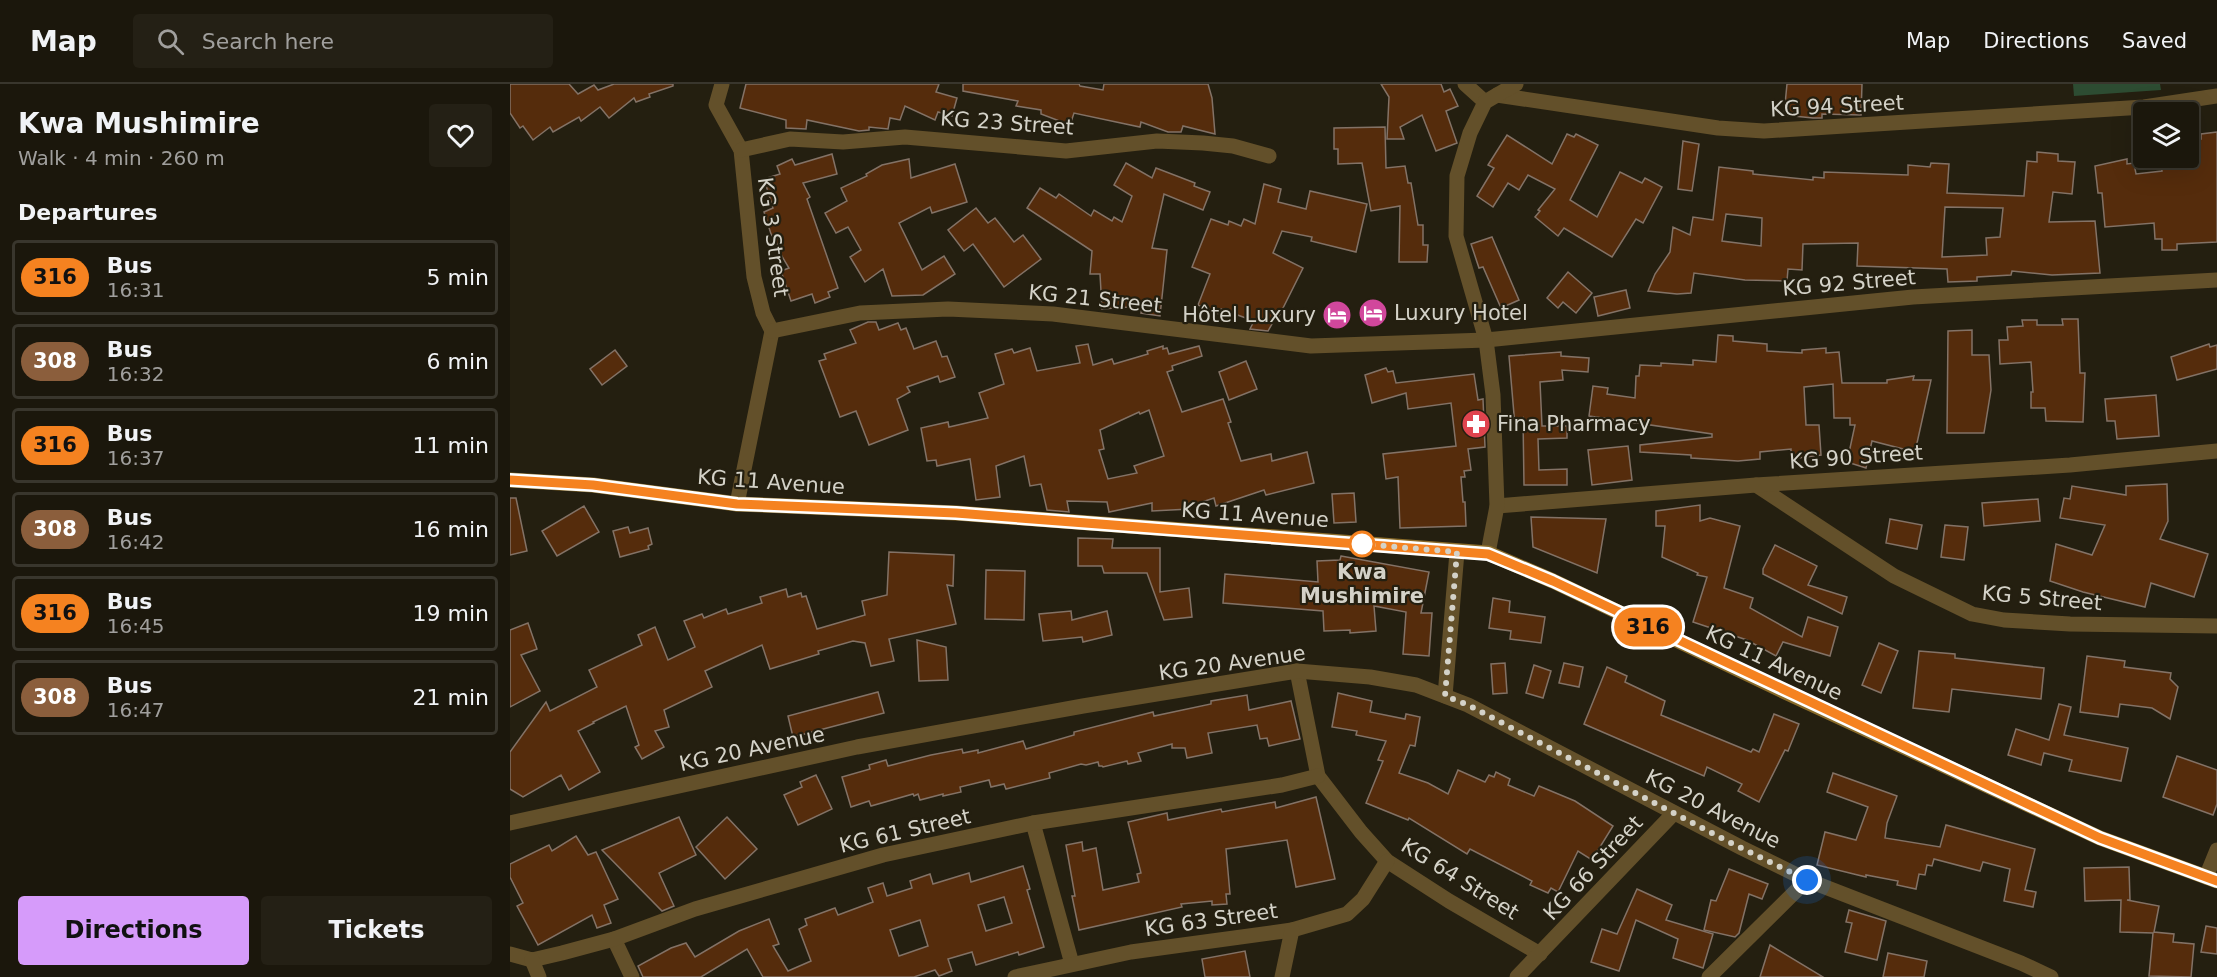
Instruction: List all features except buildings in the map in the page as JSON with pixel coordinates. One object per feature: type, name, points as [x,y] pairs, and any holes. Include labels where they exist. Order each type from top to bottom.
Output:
[{"type":"main road","name":"KG 11 Avenue","points":[[510,480],[593,485],[737,504],[956,513],[1488,554],[1553,581],[2100,838],[2212,879]]},
{"type":"street","name":"KG 3 Street","points":[[722,84],[716,105],[741,150],[754,277],[763,313],[772,331]]},
{"type":"street","points":[[1465,84],[1491,99]]},
{"type":"street","points":[[1488,554],[1497,506],[1493,394],[1486,340],[1456,236],[1457,176],[1470,133],[1491,99],[1516,84]]},
{"type":"street","name":"KG 94 Street","points":[[1491,99],[1764,131],[2132,108],[2217,96]]},
{"type":"street","name":"KG 23 Street","points":[[741,150],[790,139],[843,142],[905,137],[1066,151],[1157,141],[1203,143],[1233,146],[1269,156]]},
{"type":"street","name":"KG 92 Street","points":[[1486,340],[1913,297],[2217,280]]},
{"type":"street","name":"KG 21 Street","points":[[772,331],[860,313],[948,309],[1053,314],[1311,346],[1486,340]]},
{"type":"street","points":[[737,504],[772,331]]},
{"type":"street","name":"KG 90 Street","points":[[1497,506],[1756,484],[2070,465],[2217,451]]},
{"type":"street","name":"KG 5 Street","points":[[1756,484],[1894,576],[1971,614],[2004,620],[2070,624],[2217,626]]},
{"type":"street","points":[[1445,696],[1457,552]]},
{"type":"street","name":"KG 20 Avenue","points":[[510,823],[857,747],[1297,671],[1370,676],[1416,685],[1468,705],[1807,880],[2021,963],[2051,977]]},
{"type":"street","name":"KG 64 Street","points":[[1297,671],[1318,776],[1361,832],[1387,861],[1449,901],[1540,954]]},
{"type":"street","name":"KG 61 Street","points":[[510,954],[532,960],[615,939],[695,909],[883,855],[1033,823],[1282,785],[1318,776]]},
{"type":"street","name":"KG 66 Street","points":[[1517,977],[1674,813]]},
{"type":"street","points":[[1033,823],[1072,964]]},
{"type":"street","points":[[2212,879],[2217,850]]},
{"type":"street","name":"KG 63 Street","points":[[1015,977],[1143,950],[1292,930],[1347,914],[1363,899],[1387,861]]},
{"type":"street","points":[[1709,977],[1807,880]]},
{"type":"street","points":[[1282,977],[1292,930]]},
{"type":"street","points":[[615,939],[632,977]]},
{"type":"street","points":[[532,960],[539,977]]},
{"type":"green space","points":[[2073,84],[2160,84],[2161,90],[2074,96]]},
{"type":"bus line","name":"316","points":[[510,480],[593,485],[737,504],[956,513],[1488,554],[1553,581],[2100,838],[2217,881]]},
{"type":"place","name":"Luxury Hotel","points":[[1373,313]]},
{"type":"place","name":"Hôtel Luxury","points":[[1337,315]]},
{"type":"place","name":"Fina Pharmacy","points":[[1476,424]]},
{"type":"place","name":"Kwa Mushimire","points":[[1362,544]]},
{"type":"route","points":[[1362,544],[1457,552],[1445,696],[1468,705],[1725,840],[1807,880]]}]
